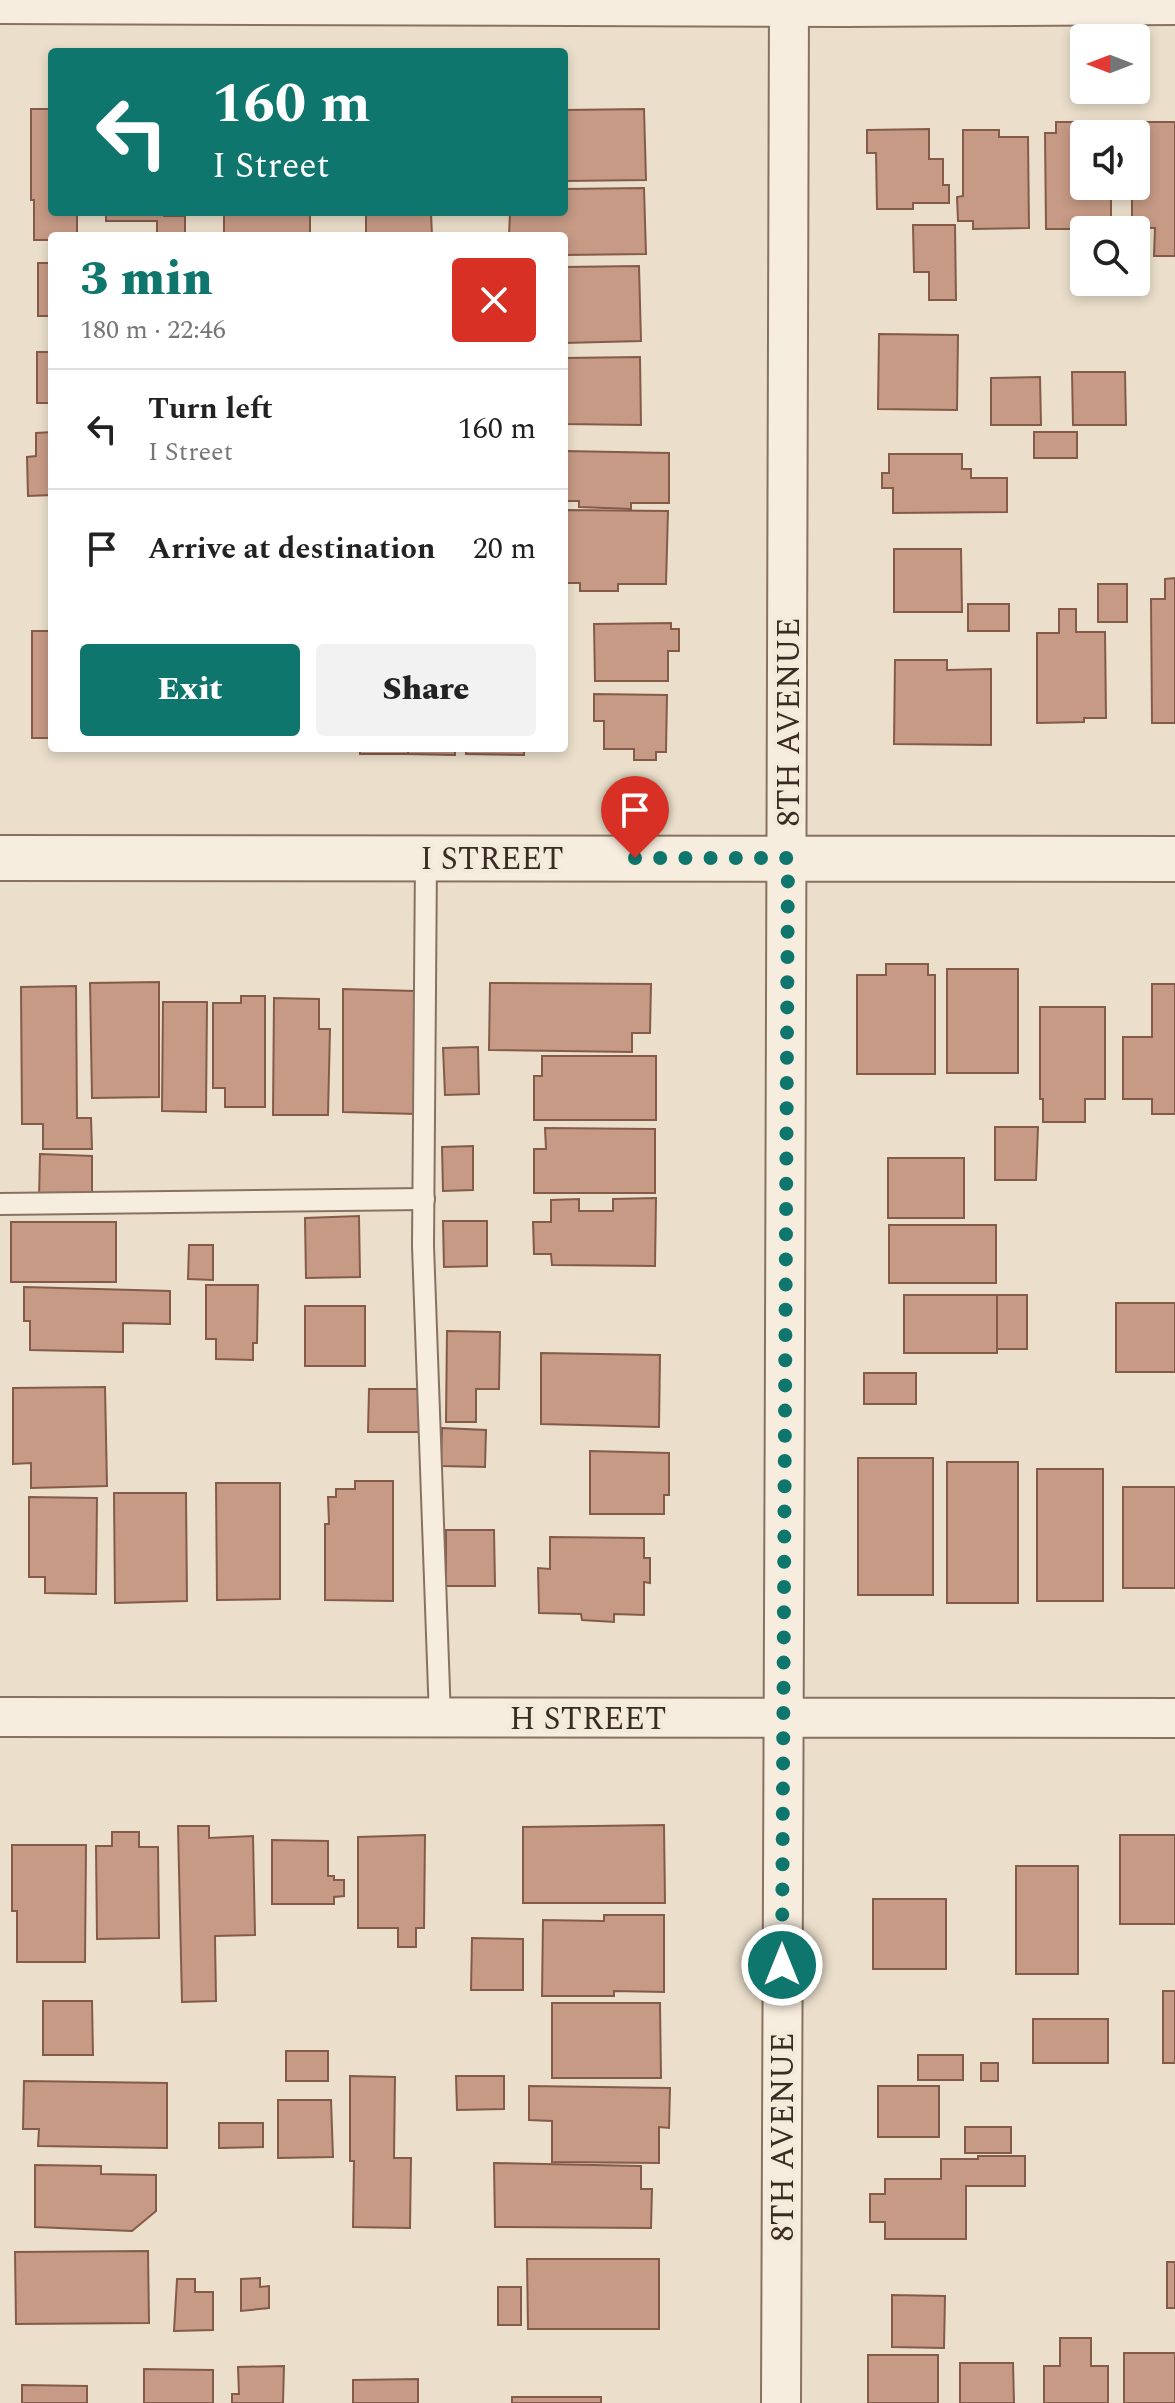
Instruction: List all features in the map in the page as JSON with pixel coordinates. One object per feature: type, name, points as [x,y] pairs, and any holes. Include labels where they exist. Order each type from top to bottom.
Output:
[{"type":"street","name":"8TH AVENUE","points":[[781,2403],[789,3]]},
{"type":"street","points":[[0,4],[1175,5]]},
{"type":"street","name":"I STREET","points":[[0,858],[1175,859]]},
{"type":"street","name":"H STREET","points":[[0,1717],[1175,1718]]},
{"type":"lane","points":[[426,858],[423,1246],[440,1718]]},
{"type":"lane","points":[[0,1204],[424,1199]]},
{"type":"building","points":[[31,109],[48,109],[48,216],[77,216],[77,232],[48,232],[48,240],[34,240],[34,200],[31,200]]},
{"type":"building","points":[[644,109],[646,180],[568,181],[568,110]]},
{"type":"building","points":[[1056,122],[1070,122],[1070,200],[1111,200],[1111,216],[1070,216],[1070,229],[1046,229],[1045,133],[1056,133]]},
{"type":"building","points":[[1150,122],[1175,122],[1175,256],[1154,256],[1155,228],[1150,228],[1150,216],[1132,216],[1132,200],[1150,200]]},
{"type":"building","points":[[929,129],[929,159],[943,159],[943,185],[949,185],[949,203],[913,203],[913,209],[877,209],[876,153],[867,153],[867,130]]},
{"type":"building","points":[[963,130],[999,130],[999,137],[1028,137],[1029,228],[973,229],[973,221],[958,221],[957,197],[963,196]]},
{"type":"building","points":[[644,188],[646,254],[568,255],[568,232],[509,232],[510,216],[568,216],[568,189]]},
{"type":"building","points":[[106,216],[185,216],[185,232],[157,232],[157,221],[106,221]]},
{"type":"building","points":[[224,216],[310,216],[310,232],[224,232]]},
{"type":"building","points":[[366,216],[431,216],[432,232],[366,232]]},
{"type":"building","points":[[913,225],[955,225],[956,300],[929,300],[929,272],[914,272]]},
{"type":"building","points":[[38,263],[48,263],[48,316],[38,316]]},
{"type":"building","points":[[639,266],[641,341],[568,343],[568,267]]},
{"type":"building","points":[[879,334],[958,335],[957,410],[878,409]]},
{"type":"building","points":[[37,352],[48,352],[48,403],[37,403]]},
{"type":"building","points":[[640,357],[641,425],[568,424],[568,358]]},
{"type":"building","points":[[1072,372],[1125,372],[1126,425],[1073,425]]},
{"type":"building","points":[[1040,377],[1041,425],[991,425],[991,378]]},
{"type":"building","points":[[48,432],[48,495],[28,496],[27,457],[36,456],[36,433]]},
{"type":"building","points":[[1034,432],[1077,432],[1077,458],[1034,458]]},
{"type":"building","points":[[568,451],[669,453],[669,503],[631,503],[631,509],[579,507],[579,501],[568,501]]},
{"type":"building","points":[[889,454],[962,454],[962,469],[971,469],[971,478],[1007,478],[1007,512],[893,513],[893,488],[882,488],[882,473],[889,473]]},
{"type":"building","points":[[568,510],[668,511],[666,584],[618,584],[618,591],[580,591],[580,583],[568,583]]},
{"type":"building","points":[[894,549],[961,549],[962,612],[894,612]]},
{"type":"building","points":[[1175,578],[1175,723],[1152,723],[1151,599],[1165,599],[1165,579]]},
{"type":"building","points":[[1098,584],[1127,584],[1127,622],[1098,622]]},
{"type":"building","points":[[968,604],[1009,604],[1009,631],[968,631]]},
{"type":"building","points":[[1059,609],[1076,609],[1076,632],[1105,632],[1106,718],[1037,723],[1037,633],[1059,633]]},
{"type":"building","points":[[671,623],[671,629],[679,629],[679,651],[668,651],[668,681],[595,681],[594,624]]},
{"type":"building","points":[[32,631],[48,631],[48,738],[32,738]]},
{"type":"building","points":[[895,660],[947,660],[947,670],[991,669],[991,745],[894,744]]},
{"type":"building","points":[[594,694],[667,695],[666,752],[656,752],[656,760],[634,760],[634,749],[604,749],[604,721],[594,721]]},
{"type":"building","points":[[360,752],[408,752],[408,754]]},
{"type":"building","points":[[408,752],[455,752],[455,755]]},
{"type":"building","points":[[466,752],[524,752],[524,755]]},
{"type":"building","points":[[886,964],[928,964],[928,975],[935,975],[935,1074],[857,1074],[857,975],[886,975]]},
{"type":"building","points":[[947,969],[1018,969],[1018,1073],[947,1073]]},
{"type":"building","points":[[159,982],[159,1097],[92,1098],[90,983]]},
{"type":"building","points":[[490,983],[651,984],[650,1033],[632,1033],[632,1052],[489,1050]]},
{"type":"building","points":[[1152,984],[1175,984],[1175,1114],[1152,1114],[1152,1099],[1123,1099],[1123,1037],[1152,1037]]},
{"type":"building","points":[[76,986],[77,1118],[91,1118],[92,1149],[43,1149],[43,1124],[22,1124],[21,987]]},
{"type":"building","points":[[343,989],[415,991],[416,1114],[343,1112]]},
{"type":"building","points":[[241,996],[265,996],[265,1107],[225,1107],[225,1088],[213,1088],[213,1003],[241,1003]]},
{"type":"building","points":[[274,998],[319,999],[319,1029],[330,1029],[328,1115],[273,1115]]},
{"type":"building","points":[[163,1002],[207,1002],[206,1112],[162,1111]]},
{"type":"building","points":[[1040,1007],[1105,1007],[1105,1099],[1085,1099],[1085,1122],[1043,1122]]},
{"type":"building","points":[[478,1047],[479,1094],[445,1095],[443,1048]]},
{"type":"building","points":[[542,1056],[656,1056],[656,1120],[534,1120],[534,1076],[542,1076]]},
{"type":"building","points":[[995,1127],[1038,1127],[1036,1180],[995,1180]]},
{"type":"building","points":[[545,1128],[655,1129],[655,1193],[534,1193],[534,1149],[546,1149]]},
{"type":"building","points":[[473,1146],[473,1190],[443,1191],[442,1147]]},
{"type":"building","points":[[40,1154],[92,1156],[92,1201],[39,1200]]},
{"type":"building","points":[[888,1158],[964,1158],[964,1218],[888,1218]]},
{"type":"building","points":[[656,1198],[655,1266],[552,1265],[551,1254],[534,1254],[533,1222],[551,1222],[551,1200],[579,1199],[579,1211],[613,1211],[613,1199]]},
{"type":"building","points":[[359,1216],[360,1277],[306,1278],[305,1218]]},
{"type":"building","points":[[443,1221],[487,1221],[487,1266],[444,1267]]},
{"type":"building","points":[[11,1222],[116,1222],[116,1282],[11,1282]]},
{"type":"building","points":[[889,1225],[996,1225],[996,1283],[889,1283]]},
{"type":"building","points":[[189,1245],[213,1245],[213,1280],[188,1279]]},
{"type":"building","points":[[206,1285],[258,1285],[257,1343],[253,1343],[253,1360],[216,1359],[216,1339],[206,1339]]},
{"type":"building","points":[[24,1287],[170,1291],[170,1324],[123,1323],[123,1352],[30,1350],[30,1321],[24,1321]]},
{"type":"building","points":[[904,1295],[997,1295],[997,1353],[904,1353]]},
{"type":"building","points":[[997,1295],[1027,1295],[1027,1349],[997,1349]]},
{"type":"building","points":[[1116,1303],[1175,1303],[1175,1372],[1116,1372]]},
{"type":"building","points":[[305,1306],[365,1306],[365,1366],[305,1366]]},
{"type":"building","points":[[447,1331],[500,1332],[499,1389],[476,1389],[476,1422],[446,1422]]},
{"type":"building","points":[[541,1353],[660,1355],[659,1427],[541,1424]]},
{"type":"building","points":[[864,1373],[916,1373],[916,1404],[864,1404]]},
{"type":"building","points":[[105,1387],[107,1486],[31,1488],[31,1463],[13,1464],[13,1388]]},
{"type":"building","points":[[369,1389],[419,1389],[419,1432],[368,1432]]},
{"type":"building","points":[[442,1428],[486,1430],[485,1467],[441,1466]]},
{"type":"building","points":[[590,1451],[669,1453],[669,1495],[664,1495],[664,1514],[590,1514]]},
{"type":"building","points":[[858,1458],[933,1458],[933,1595],[858,1595]]},
{"type":"building","points":[[947,1462],[1018,1462],[1018,1603],[947,1603]]},
{"type":"building","points":[[1037,1469],[1103,1469],[1103,1601],[1037,1601]]},
{"type":"building","points":[[355,1481],[393,1481],[393,1601],[325,1600],[328,1497],[336,1497],[336,1489],[355,1489]]},
{"type":"building","points":[[216,1483],[280,1483],[280,1599],[217,1600]]},
{"type":"building","points":[[1123,1487],[1175,1487],[1175,1588],[1123,1588]]},
{"type":"building","points":[[114,1493],[186,1493],[187,1601],[115,1603]]},
{"type":"building","points":[[29,1497],[97,1498],[96,1594],[45,1593],[45,1577],[29,1577]]},
{"type":"building","points":[[446,1530],[494,1530],[495,1586],[446,1586]]},
{"type":"building","points":[[550,1537],[644,1538],[644,1558],[650,1558],[650,1583],[644,1582],[644,1615],[614,1614],[614,1622],[582,1620],[581,1614],[539,1613],[538,1568],[550,1569]]},
{"type":"building","points":[[664,1825],[665,1903],[523,1903],[523,1827]]},
{"type":"building","points":[[178,1826],[209,1826],[209,1838],[253,1836],[255,1935],[215,1936],[216,2001],[182,2002]]},
{"type":"building","points":[[112,1832],[139,1832],[139,1847],[158,1847],[159,1938],[97,1939],[96,1846],[112,1846]]},
{"type":"building","points":[[425,1835],[424,1928],[416,1928],[416,1947],[398,1947],[398,1928],[358,1928],[358,1837]]},
{"type":"building","points":[[1120,1835],[1175,1835],[1175,1924],[1120,1924]]},
{"type":"building","points":[[272,1840],[328,1841],[328,1876],[334,1876],[334,1880],[344,1880],[344,1896],[334,1897],[334,1904],[272,1904]]},
{"type":"building","points":[[12,1845],[86,1845],[85,1962],[17,1962],[17,1911],[12,1911]]},
{"type":"building","points":[[1016,1866],[1078,1866],[1078,1974],[1016,1974]]},
{"type":"building","points":[[873,1899],[946,1899],[946,1969],[873,1969]]},
{"type":"building","points":[[604,1915],[664,1915],[664,1992],[614,1991],[614,1996],[542,1996],[543,1920],[604,1921]]},
{"type":"building","points":[[472,1938],[523,1939],[523,1990],[471,1990]]},
{"type":"building","points":[[1163,1991],[1175,1991],[1175,2063],[1163,2063]]},
{"type":"building","points":[[43,2001],[92,2001],[93,2055],[43,2055]]},
{"type":"building","points":[[552,2003],[660,2003],[661,2078],[552,2078]]},
{"type":"building","points":[[1033,2019],[1108,2019],[1108,2063],[1033,2063]]},
{"type":"building","points":[[286,2051],[328,2051],[328,2081],[286,2081]]},
{"type":"building","points":[[918,2055],[963,2055],[963,2080],[918,2080]]},
{"type":"building","points":[[981,2063],[998,2063],[998,2081],[981,2081]]},
{"type":"building","points":[[350,2076],[395,2077],[394,2158],[411,2158],[410,2228],[353,2227]]},
{"type":"building","points":[[456,2076],[504,2076],[504,2109],[457,2110]]},
{"type":"building","points":[[24,2081],[167,2083],[167,2148],[38,2146],[39,2129],[23,2129]]},
{"type":"building","points":[[529,2086],[670,2088],[669,2128],[659,2127],[659,2163],[552,2162],[552,2121],[529,2120]]},
{"type":"building","points":[[878,2086],[939,2086],[939,2137],[878,2137]]},
{"type":"building","points":[[278,2100],[331,2100],[333,2157],[278,2158]]},
{"type":"building","points":[[219,2123],[263,2123],[263,2147],[219,2148]]},
{"type":"building","points":[[965,2127],[1011,2127],[1011,2153],[965,2153]]},
{"type":"building","points":[[978,2156],[1025,2156],[1025,2186],[966,2186],[966,2239],[885,2239],[885,2222],[870,2222],[870,2194],[885,2194],[885,2179],[941,2179],[941,2159],[978,2159]]},
{"type":"building","points":[[494,2163],[641,2166],[641,2189],[652,2189],[651,2228],[495,2227]]},
{"type":"building","points":[[35,2165],[101,2166],[101,2174],[156,2175],[156,2211],[132,2231],[35,2227]]},
{"type":"building","points":[[148,2251],[149,2323],[16,2324],[15,2252]]},
{"type":"building","points":[[527,2259],[659,2259],[659,2329],[528,2329]]},
{"type":"building","points":[[1167,2262],[1175,2262],[1175,2308],[1167,2308]]},
{"type":"building","points":[[260,2278],[260,2287],[269,2286],[269,2308],[241,2311],[241,2279]]},
{"type":"building","points":[[177,2279],[195,2279],[195,2292],[213,2292],[213,2330],[174,2331]]},
{"type":"building","points":[[498,2287],[521,2287],[521,2325],[498,2325]]},
{"type":"building","points":[[892,2295],[945,2296],[944,2348],[892,2347]]},
{"type":"building","points":[[1060,2338],[1091,2338],[1091,2366],[1108,2366],[1108,2403],[1044,2403],[1044,2366],[1060,2366]]},
{"type":"building","points":[[1124,2353],[1175,2353],[1175,2403],[1124,2403]]},
{"type":"building","points":[[868,2355],[938,2355],[938,2403],[868,2403]]},
{"type":"building","points":[[960,2363],[1013,2363],[1014,2403],[960,2403]]},
{"type":"building","points":[[284,2366],[283,2403],[232,2403],[232,2394],[239,2394],[238,2367]]},
{"type":"building","points":[[144,2369],[213,2370],[213,2403],[144,2403]]},
{"type":"building","points":[[418,2379],[418,2403],[353,2403],[353,2380]]},
{"type":"building","points":[[22,2385],[87,2386],[87,2403],[22,2403]]},
{"type":"building","points":[[512,2397],[601,2397],[601,2403],[512,2403]]},
{"type":"route","points":[[635,858],[788,858],[782,1965]]}]
